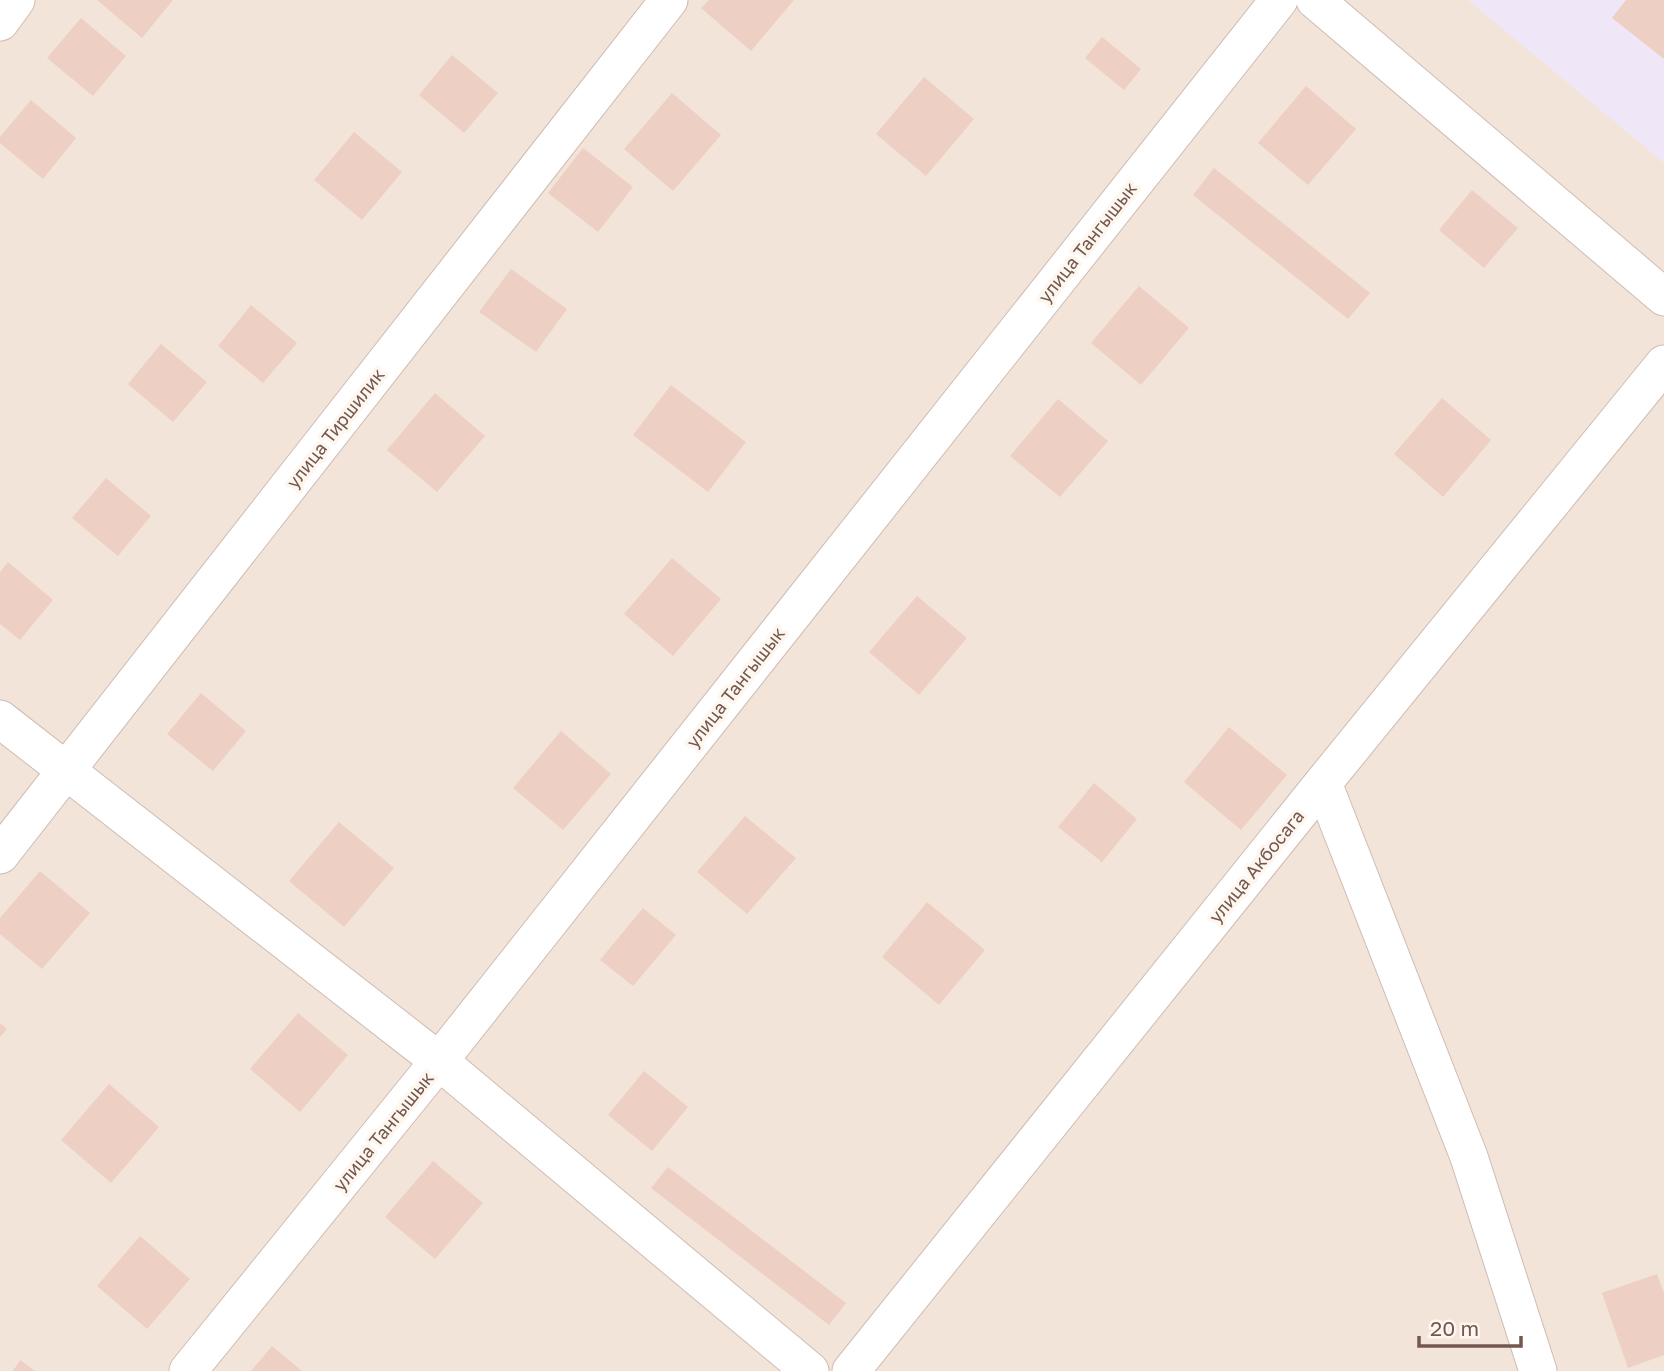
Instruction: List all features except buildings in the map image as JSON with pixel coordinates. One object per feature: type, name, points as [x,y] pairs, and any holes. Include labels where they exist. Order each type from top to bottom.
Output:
[{"type":"street","points":[[0,22],[16,0]]},
{"type":"street","name":"улица Тиршилик","points":[[0,855],[668,0]]},
{"type":"street","name":"улица Тангышык","points":[[188,1371],[439,1061],[1279,0]]},
{"type":"street","points":[[1315,0],[1664,297]]},
{"type":"street","name":"улица Акбосага","points":[[851,1371],[1323,783],[1664,364]]},
{"type":"street","points":[[0,719],[439,1061],[810,1371]]},
{"type":"street","points":[[1323,783],[1469,1157],[1538,1371]]},
{"type":"shaded area","points":[[0,0],[1664,0],[1664,1371],[0,1371]]},
{"type":"shaded area","points":[[1468,0],[1664,0],[1664,163]]}]
